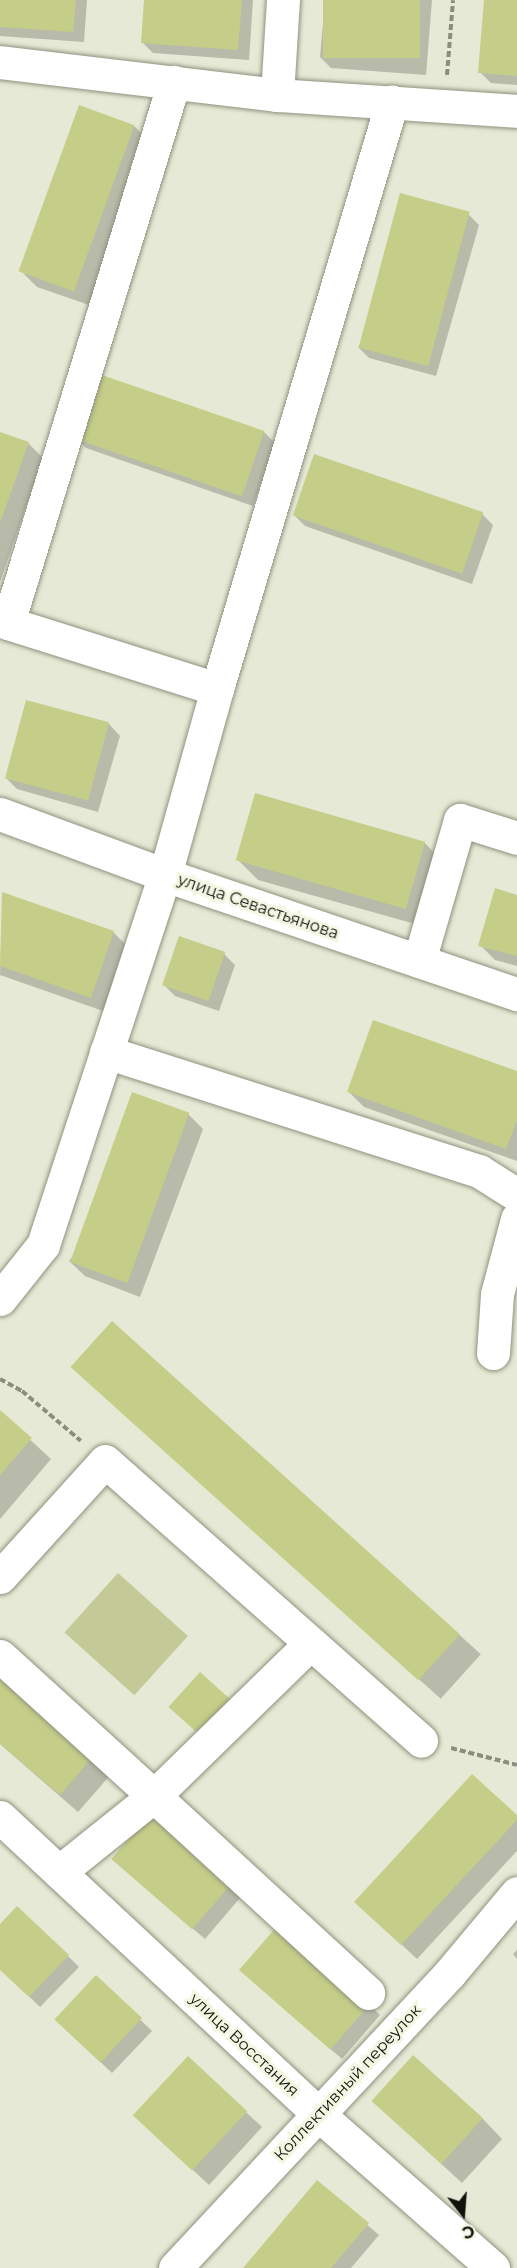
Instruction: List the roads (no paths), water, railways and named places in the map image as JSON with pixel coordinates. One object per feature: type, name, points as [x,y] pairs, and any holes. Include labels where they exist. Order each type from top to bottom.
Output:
[{"type":"street","points":[[277,95],[283,0]]},
{"type":"street","points":[[0,62],[277,95],[517,111]]},
{"type":"street","points":[[174,82],[4,635],[217,689]]},
{"type":"street","points":[[0,1299],[43,1245],[165,875],[217,689],[392,102]]},
{"type":"street","name":"улица Севастьянова","points":[[0,814],[165,875],[517,994]]},
{"type":"street","points":[[419,961],[460,820],[517,838]]},
{"type":"street","points":[[106,1052],[479,1171],[517,1195]]},
{"type":"street","points":[[493,1353],[496,1294],[517,1219]]},
{"type":"street","points":[[0,1577],[105,1461],[421,1741]]},
{"type":"street","points":[[59,1872],[154,1796],[311,1643]]},
{"type":"street","points":[[0,1656],[368,1993]]},
{"type":"street","name":"улица Восстания","points":[[0,1816],[318,2114],[493,2268]]},
{"type":"street","name":"Коллективный переулок","points":[[175,2268],[450,1973],[517,1893]]}]
